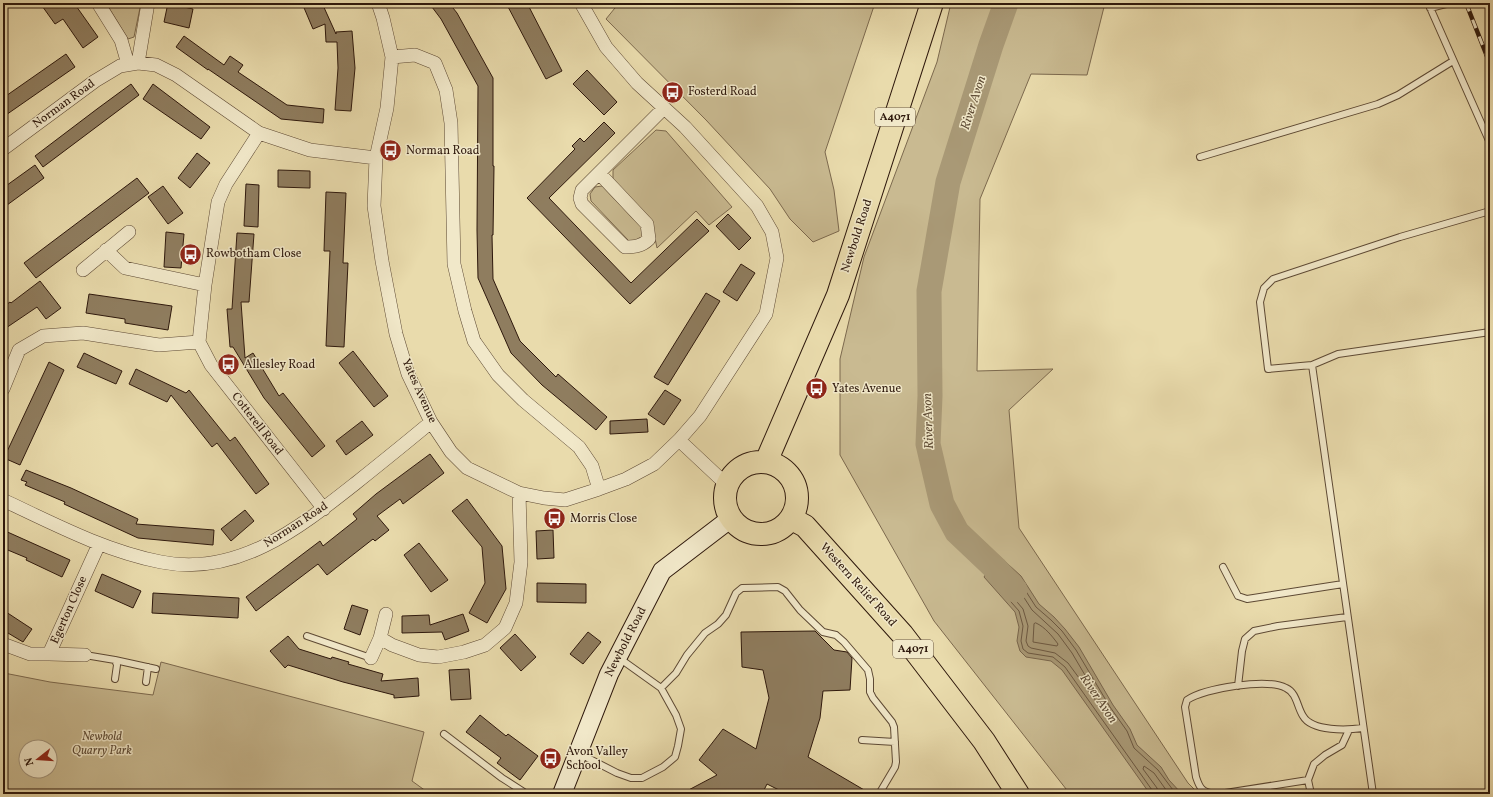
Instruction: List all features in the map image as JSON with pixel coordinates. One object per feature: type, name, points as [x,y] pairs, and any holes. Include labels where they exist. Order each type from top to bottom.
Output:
[{"type":"highway","name":"Newbold Road","points":[[766,462],[838,295],[932,3]]},
{"type":"highway","points":[[754,462],[766,462],[778,466],[788,473],[794,483],[797,495],[796,507],[792,519],[784,527],[773,533],[761,535],[749,533],[739,528],[730,519],[726,508],[724,497],[727,485],[733,475],[742,467],[754,462]]},
{"type":"highway","name":"Western Relief Road","points":[[792,519],[805,526],[902,634],[984,741],[1018,794]]},
{"type":"main road","name":"Newbold Road","points":[[562,794],[609,674],[662,571],[730,519]]},
{"type":"street","points":[[98,3],[121,40],[133,63]]},
{"type":"street","points":[[133,63],[148,3]]},
{"type":"street","name":"Yates Avenue","points":[[378,3],[392,57],[387,108],[376,158],[374,206],[382,261],[396,334],[408,374],[431,422],[451,452],[467,468],[519,493],[565,500],[626,479],[654,464],[700,416],[766,314],[777,258],[772,232],[758,206],[685,127],[664,108]]},
{"type":"street","points":[[581,3],[606,47],[637,83],[664,108],[599,173],[582,190],[580,198],[582,204],[625,247],[636,247],[645,243],[649,239],[647,224],[599,173]]},
{"type":"street","points":[[392,57],[415,55],[434,63],[446,90],[451,123],[454,264],[474,341],[498,375],[523,400],[579,446],[592,466],[599,489]]},
{"type":"street","points":[[133,63],[156,65],[176,75],[259,133],[310,150],[376,158]]},
{"type":"street","name":"Norman Road","points":[[3,149],[95,81],[120,66],[133,63]]},
{"type":"street","points":[[3,389],[19,350],[43,336],[83,333],[159,345],[199,342],[205,285],[218,202],[226,184],[259,133]]},
{"type":"street","points":[[83,270],[129,232]]},
{"type":"street","points":[[106,250],[125,268],[205,285]]},
{"type":"street","name":"Cotterell Road","points":[[199,342],[211,365],[324,509]]},
{"type":"street","name":"Norman Road","points":[[3,500],[99,544],[161,562],[192,565],[219,561],[251,553],[270,544],[300,525],[324,509],[431,422]]},
{"type":"street","points":[[678,440],[727,485]]},
{"type":"street","points":[[380,638],[392,645],[419,655],[438,657],[464,652],[485,645],[505,628],[516,603],[521,562],[519,493]]},
{"type":"street","name":"Egerton Close","points":[[3,644],[30,654],[49,654],[99,544]]},
{"type":"street","points":[[371,658],[380,638],[386,614]]},
{"type":"street","points":[[49,654],[85,655]]},
{"type":"lane","points":[[1450,3],[1430,6],[1490,143]]},
{"type":"lane","points":[[1200,157],[1378,104],[1398,95],[1453,61]]},
{"type":"lane","points":[[1490,211],[1400,237],[1273,279],[1264,288],[1260,302],[1268,369],[1312,365],[1338,354],[1490,332]]},
{"type":"lane","points":[[1312,365],[1373,794]]},
{"type":"lane","points":[[1223,567],[1238,596],[1247,599],[1343,584]]},
{"type":"lane","points":[[661,688],[676,673],[705,633],[718,624],[726,615],[736,593],[742,588],[778,587],[785,591],[800,610],[823,632],[836,635],[868,670],[870,692],[894,727],[895,767],[879,794]]},
{"type":"lane","points":[[1238,686],[1245,639],[1254,631],[1278,626],[1348,617]]},
{"type":"lane","points":[[307,636],[371,658]]},
{"type":"lane","points":[[85,655],[156,669]]},
{"type":"lane","points":[[578,753],[617,773],[631,778],[642,778],[663,767],[675,757],[681,729],[676,714],[661,688],[617,657]]},
{"type":"lane","points":[[115,660],[117,665],[115,679]]},
{"type":"lane","points":[[146,682],[148,667]]},
{"type":"lane","points":[[1215,794],[1205,792],[1199,787],[1196,777],[1186,707],[1187,700],[1194,696],[1246,684],[1270,684],[1286,688],[1294,694],[1303,717],[1309,723],[1316,726],[1349,730],[1363,728]]},
{"type":"lane","points":[[1311,794],[1308,780],[1314,764],[1325,755],[1342,745],[1349,730]]},
{"type":"lane","points":[[444,734],[502,778],[527,794]]},
{"type":"lane","points":[[862,740],[895,742]]},
{"type":"lane","points":[[1219,794],[1308,780]]},
{"type":"green space","points":[[106,3],[141,3],[134,37],[128,39]]},
{"type":"green space","points":[[619,3],[875,3],[825,152],[834,190],[839,231],[813,242],[790,219],[770,189],[706,120],[606,19]]},
{"type":"green space","points":[[951,3],[1105,3],[1087,75],[1031,74],[980,199],[977,371],[1053,369],[1009,410],[1019,528],[1188,783],[1199,794],[1070,794],[934,621],[840,455],[840,359],[864,257],[937,62]]},
{"type":"green space","points":[[656,130],[666,131],[732,207],[709,225],[696,211],[657,248],[651,219],[613,180],[613,170]]},
{"type":"green space","points":[[602,186],[642,228],[643,236],[639,240],[629,241],[591,201],[590,194],[595,187]]},
{"type":"green space","name":"Newbold Quarry Park","points":[[161,662],[424,732],[412,781],[430,794],[3,794],[3,674],[50,682],[153,695]]},
{"type":"water","points":[[998,555],[1021,576],[1039,604],[1054,617],[1079,647],[1113,705],[1130,729],[1137,745],[1161,767],[1169,780],[1182,794],[1150,794],[1062,670],[1051,661],[1026,657],[1020,651],[1017,641],[1019,627],[1015,612],[984,577]]},
{"type":"building","points":[[40,3],[74,3],[98,37],[83,48],[63,19],[55,24]]},
{"type":"building","points":[[168,3],[185,3],[184,7],[193,9],[189,28],[164,22]]},
{"type":"building","points":[[302,3],[322,3],[336,34],[336,32],[352,31],[355,68],[351,111],[335,110],[338,68],[337,42],[326,42],[325,24],[313,29]]},
{"type":"building","points":[[429,3],[449,3],[457,13],[493,78],[493,279],[520,341],[556,377],[558,374],[607,417],[596,430],[542,385],[511,353],[478,278],[478,86],[441,19]]},
{"type":"building","points":[[506,3],[527,3],[562,71],[546,79]]},
{"type":"building","points":[[184,36],[224,65],[230,56],[243,65],[238,72],[287,105],[324,109],[323,123],[281,119],[176,47]]},
{"type":"building","points":[[66,54],[75,67],[3,117],[3,98]]},
{"type":"building","points":[[587,70],[617,102],[604,115],[573,84]]},
{"type":"building","points":[[131,84],[139,95],[43,167],[35,156]]},
{"type":"building","points":[[153,84],[210,127],[201,139],[143,99]]},
{"type":"building","points":[[604,122],[615,133],[549,198],[631,283],[697,219],[709,231],[630,304],[527,198],[575,149],[572,146],[580,138],[584,142]]},
{"type":"building","points":[[197,153],[210,163],[190,188],[178,178]]},
{"type":"building","points":[[35,165],[44,178],[3,208],[3,188]]},
{"type":"building","points":[[278,170],[310,171],[310,188],[278,187]]},
{"type":"building","points":[[137,178],[149,193],[36,278],[24,263]]},
{"type":"building","points":[[246,184],[259,185],[258,227],[244,226]]},
{"type":"building","points":[[163,186],[183,213],[168,224],[148,197]]},
{"type":"building","points":[[326,192],[346,193],[343,263],[348,263],[344,347],[326,346],[330,251],[324,251]]},
{"type":"building","points":[[728,214],[751,238],[739,250],[716,226]]},
{"type":"building","points":[[166,232],[184,234],[181,268],[164,267]]},
{"type":"building","points":[[237,233],[254,234],[249,302],[241,302],[245,358],[253,353],[279,396],[283,393],[325,446],[312,457],[264,398],[233,347],[230,347],[227,309],[232,309]]},
{"type":"building","points":[[741,264],[755,273],[737,301],[723,292]]},
{"type":"building","points":[[40,281],[61,308],[46,319],[37,307],[3,330],[3,307],[10,302],[11,303]]},
{"type":"building","points":[[706,293],[720,301],[668,385],[654,377]]},
{"type":"building","points":[[89,294],[172,306],[168,330],[125,323],[125,319],[86,313]]},
{"type":"building","points":[[353,351],[388,396],[374,407],[339,363]]},
{"type":"building","points":[[84,353],[122,371],[116,384],[77,367]]},
{"type":"building","points":[[49,362],[64,370],[20,465],[4,458]]},
{"type":"building","points":[[136,369],[186,393],[189,390],[230,441],[235,437],[269,484],[256,494],[217,443],[212,447],[171,395],[167,402],[129,384]]},
{"type":"building","points":[[665,390],[681,400],[664,425],[648,414]]},
{"type":"building","points":[[647,419],[648,432],[610,434],[610,421]]},
{"type":"building","points":[[362,421],[373,435],[346,455],[336,441]]},
{"type":"building","points":[[430,454],[444,473],[403,504],[400,499],[377,516],[389,530],[375,541],[373,539],[327,575],[318,564],[256,611],[246,597],[320,541],[323,546],[357,519],[353,514],[376,494]]},
{"type":"building","points":[[26,470],[71,488],[138,519],[136,524],[214,530],[213,545],[138,538],[64,504],[65,502],[25,485],[27,482],[21,480]]},
{"type":"building","points":[[467,499],[502,546],[506,589],[487,623],[469,613],[485,583],[482,547],[452,511]]},
{"type":"building","points":[[245,510],[254,521],[231,541],[221,529]]},
{"type":"building","points":[[3,530],[70,560],[62,577],[26,560],[27,558],[3,548]]},
{"type":"building","points":[[553,530],[554,558],[537,559],[536,531]]},
{"type":"building","points":[[419,543],[448,580],[431,592],[404,555]]},
{"type":"building","points":[[102,574],[141,591],[133,608],[95,591]]},
{"type":"building","points":[[537,583],[586,584],[586,603],[537,602]]},
{"type":"building","points":[[153,593],[239,598],[238,618],[152,613]]},
{"type":"building","points":[[352,605],[368,610],[360,635],[344,629]]},
{"type":"building","points":[[3,610],[32,629],[23,642],[3,630]]},
{"type":"building","points":[[463,614],[469,631],[445,640],[442,632],[402,633],[402,616],[429,615],[430,625]]},
{"type":"building","points":[[815,631],[834,650],[847,652],[852,658],[850,690],[823,691],[820,718],[808,757],[871,794],[787,794],[767,784],[762,794],[681,794],[717,775],[699,760],[723,729],[756,749],[769,698],[763,670],[742,667],[741,632]]},
{"type":"building","points":[[588,632],[601,642],[583,664],[570,654]]},
{"type":"building","points":[[515,634],[536,657],[521,671],[500,648]]},
{"type":"building","points":[[288,636],[299,649],[331,659],[332,657],[349,662],[348,664],[383,674],[381,681],[418,678],[419,696],[394,698],[394,695],[343,682],[288,665],[285,668],[270,651]]},
{"type":"building","points":[[469,669],[471,699],[451,700],[449,670]]},
{"type":"building","points":[[480,715],[506,736],[508,734],[538,756],[520,780],[497,763],[501,758],[466,732]]},
{"type":"waterway","name":"River Avon","points":[[1006,3],[991,45],[948,182],[929,291],[930,396],[928,444],[942,504],[957,532],[995,568],[1015,590]]},
{"type":"railway","points":[[1466,3],[1490,64]]},
{"type":"railway","points":[[1488,3],[1490,8]]},
{"type":"place","name":"Fosterd Road","points":[[673,92]]},
{"type":"place","name":"Norman Road","points":[[391,151]]},
{"type":"place","name":"Rowbotham Close","points":[[191,254]]},
{"type":"place","name":"Allesley Road","points":[[228,365]]},
{"type":"place","name":"Yates Avenue","points":[[817,389]]},
{"type":"place","name":"Morris Close","points":[[554,519]]},
{"type":"place","name":"Avon Valley School","points":[[551,759]]}]
